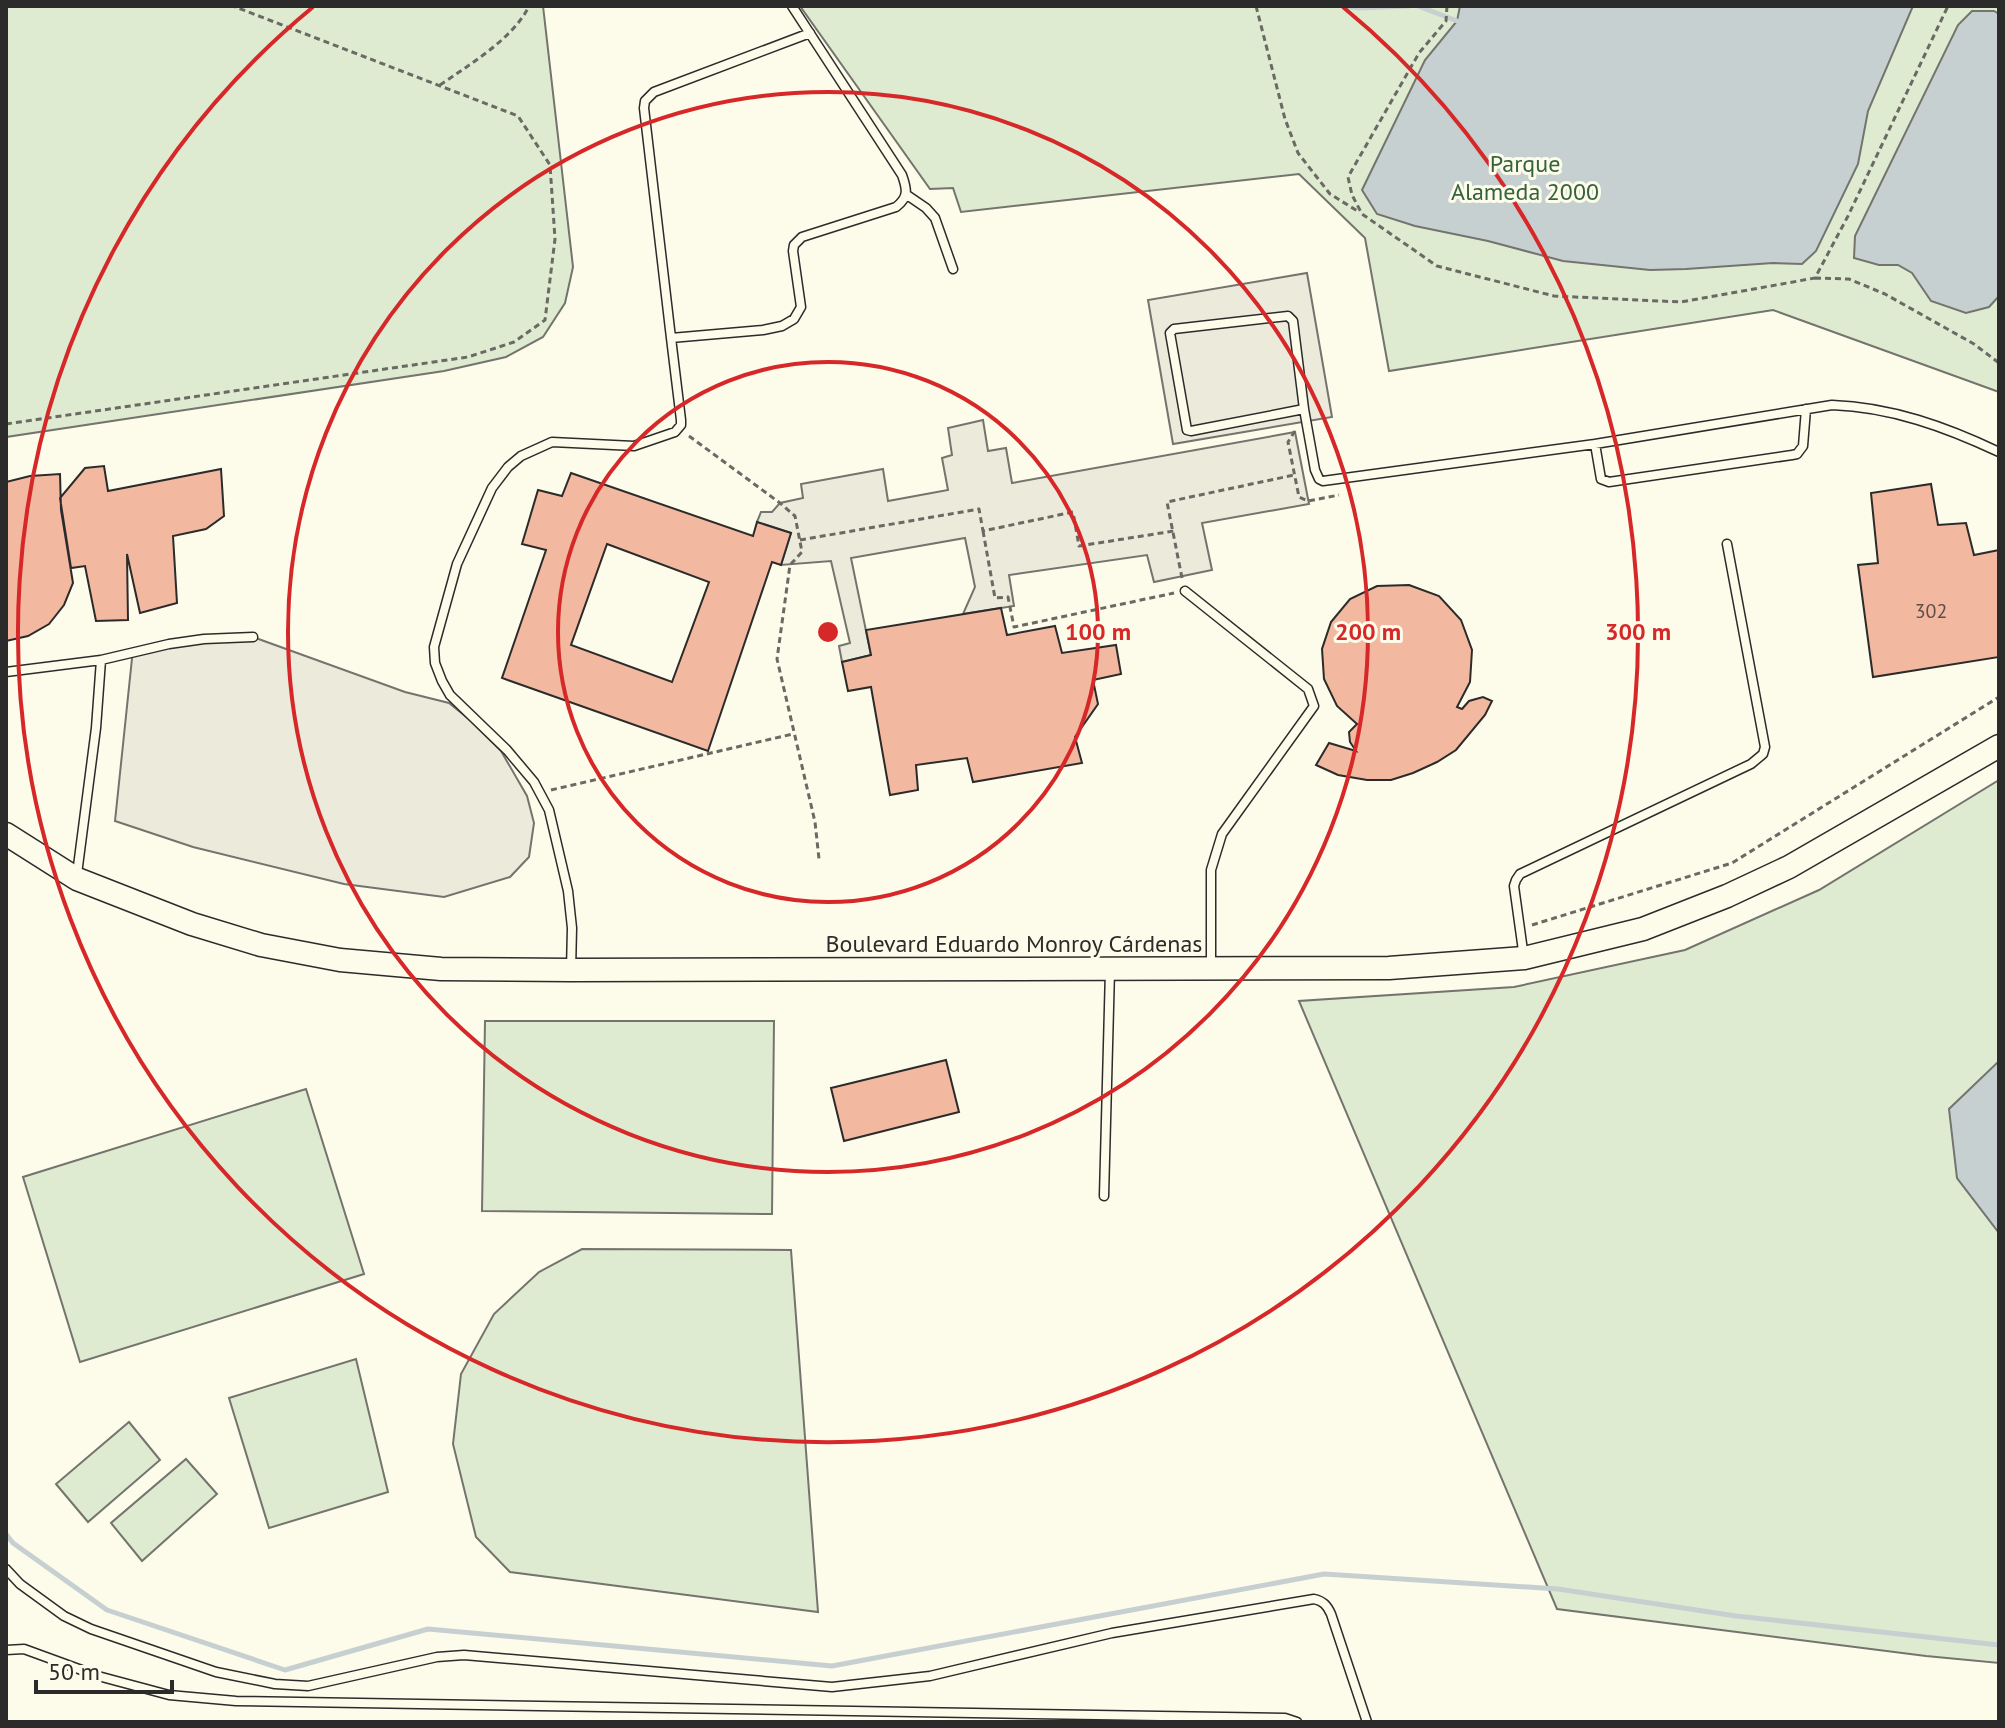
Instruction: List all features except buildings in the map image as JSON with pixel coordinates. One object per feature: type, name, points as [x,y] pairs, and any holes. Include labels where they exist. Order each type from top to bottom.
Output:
[{"type":"main road","name":"Boulevard Eduardo Monroy Cárdenas","points":[[6,834],[77,879],[192,924],[261,945],[340,960],[441,969],[571,970],[1389,968],[1524,958],[1643,929],[1727,896],[1789,867],[1999,746]]},
{"type":"lane","points":[[671,338],[763,330],[782,326],[794,319],[801,307],[793,251],[797,241],[896,207],[907,195],[902,175],[792,6]]},
{"type":"lane","points":[[571,970],[572,928],[568,891],[549,810],[534,782],[507,750],[450,695],[435,663],[434,647],[457,564],[492,488],[508,467],[521,456],[552,442],[634,446],[679,429],[681,420],[645,101],[654,92],[810,33]]},
{"type":"lane","points":[[907,195],[935,218],[953,269]]},
{"type":"lane","points":[[1304,409],[1191,431],[1186,427],[1169,336],[1174,329],[1288,316],[1293,321],[1315,470],[1323,481],[1595,444],[1832,405],[1857,406],[1924,421],[1999,452]]},
{"type":"lane","points":[[1595,444],[1601,479],[1609,482],[1792,455],[1803,446],[1806,409]]},
{"type":"lane","points":[[1524,958],[1514,886],[1520,874],[1751,764],[1763,754],[1765,747],[1727,544]]},
{"type":"lane","points":[[1185,591],[1308,689],[1314,706],[1222,834],[1211,870],[1211,968]]},
{"type":"lane","points":[[6,672],[101,660],[204,639],[253,637]]},
{"type":"lane","points":[[77,879],[96,728],[101,660]]},
{"type":"lane","points":[[1104,1196],[1110,969]]},
{"type":"lane","points":[[6,1569],[20,1584],[64,1616],[91,1629],[216,1672],[275,1684],[308,1686],[437,1657],[464,1655],[832,1687],[930,1676],[1112,1633],[1314,1599],[1327,1606],[1331,1614],[1367,1722]]},
{"type":"lane","points":[[6,1650],[24,1649],[98,1676],[169,1695],[236,1701],[1285,1718],[1297,1722]]},
{"type":"path","points":[[6,424],[468,357],[514,342],[545,320],[555,239],[550,165],[518,116],[233,6]]},
{"type":"path","points":[[439,86],[493,48],[525,15],[529,6]]},
{"type":"path","points":[[1256,6],[1285,119],[1298,153],[1330,194],[1437,266],[1554,296],[1681,302],[1815,278],[1849,279],[1885,294],[1974,344],[1999,363]]},
{"type":"path","points":[[1362,214],[1352,195],[1348,177],[1419,53],[1446,21],[1447,6]]},
{"type":"path","points":[[1815,278],[1848,216],[1948,6]]},
{"type":"path","points":[[679,429],[795,516],[802,552],[790,565],[777,659],[815,822],[819,859]]},
{"type":"path","points":[[1295,432],[1288,442],[1299,497],[1308,501],[1339,495]]},
{"type":"path","points":[[800,540],[979,509],[995,598],[1008,597],[1014,627],[1185,591],[1167,502],[1294,475]]},
{"type":"path","points":[[983,531],[1073,512],[1079,546],[1174,531]]},
{"type":"path","points":[[1526,927],[1732,863],[1999,697]]},
{"type":"path","points":[[540,794],[795,734]]},
{"type":"green space","points":[[6,6],[543,6],[573,267],[565,303],[543,337],[506,357],[444,371],[6,437]]},
{"type":"green space","name":"Parque Alameda 2000","points":[[800,6],[1999,6],[1999,392],[1773,310],[1389,371],[1365,238],[1299,174],[961,212],[953,188],[930,189]]},
{"type":"green space","points":[[1999,780],[1999,1663],[1557,1609],[1299,1001],[1514,987],[1685,950],[1819,890]]},
{"type":"green space","points":[[485,1021],[774,1021],[772,1214],[482,1211]]},
{"type":"green space","points":[[306,1089],[364,1274],[80,1362],[23,1177]]},
{"type":"green space","points":[[582,1249],[791,1250],[818,1612],[510,1572],[476,1537],[453,1444],[461,1374],[494,1314],[539,1272]]},
{"type":"green space","points":[[356,1359],[388,1492],[269,1528],[229,1398]]},
{"type":"green space","points":[[129,1422],[160,1460],[88,1522],[56,1484]]},
{"type":"green space","points":[[186,1459],[217,1494],[142,1561],[111,1523]]},
{"type":"shaded area","points":[[1460,6],[1913,6],[1868,111],[1858,164],[1816,251],[1802,264],[1650,270],[1563,261],[1377,214],[1362,190],[1425,60],[1457,21]]},
{"type":"shaded area","points":[[1972,11],[1994,11],[1999,14],[1999,296],[1989,307],[1966,313],[1931,301],[1912,273],[1898,265],[1879,265],[1854,258],[1855,236],[1958,25]]},
{"type":"shaded area","points":[[1307,273],[1332,417],[1173,444],[1148,300]]},
{"type":"shaded area","points":[[983,420],[988,451],[1006,448],[1012,483],[1295,432],[1309,504],[1202,523],[1212,570],[1154,582],[1147,555],[1009,575],[1014,606],[963,614],[975,587],[965,538],[851,558],[871,655],[842,662],[839,646],[850,643],[831,561],[781,565],[791,533],[757,522],[761,512],[772,512],[780,503],[803,498],[801,484],[883,469],[888,501],[948,490],[942,458],[952,455],[948,428]]},
{"type":"shaded area","points":[[253,637],[405,692],[449,703],[501,751],[527,796],[534,823],[529,857],[510,877],[444,897],[344,884],[193,847],[115,821],[133,649]]},
{"type":"shaded area","points":[[1999,1061],[1999,1233],[1957,1178],[1949,1109]]},
{"type":"waterway","points":[[1342,6],[1409,6]]},
{"type":"waterway","points":[[1418,6],[1457,21]]},
{"type":"waterway","points":[[6,1534],[13,1543],[107,1610],[285,1670],[428,1629],[832,1666],[1324,1574],[1558,1589],[1736,1616],[1999,1645]]}]
